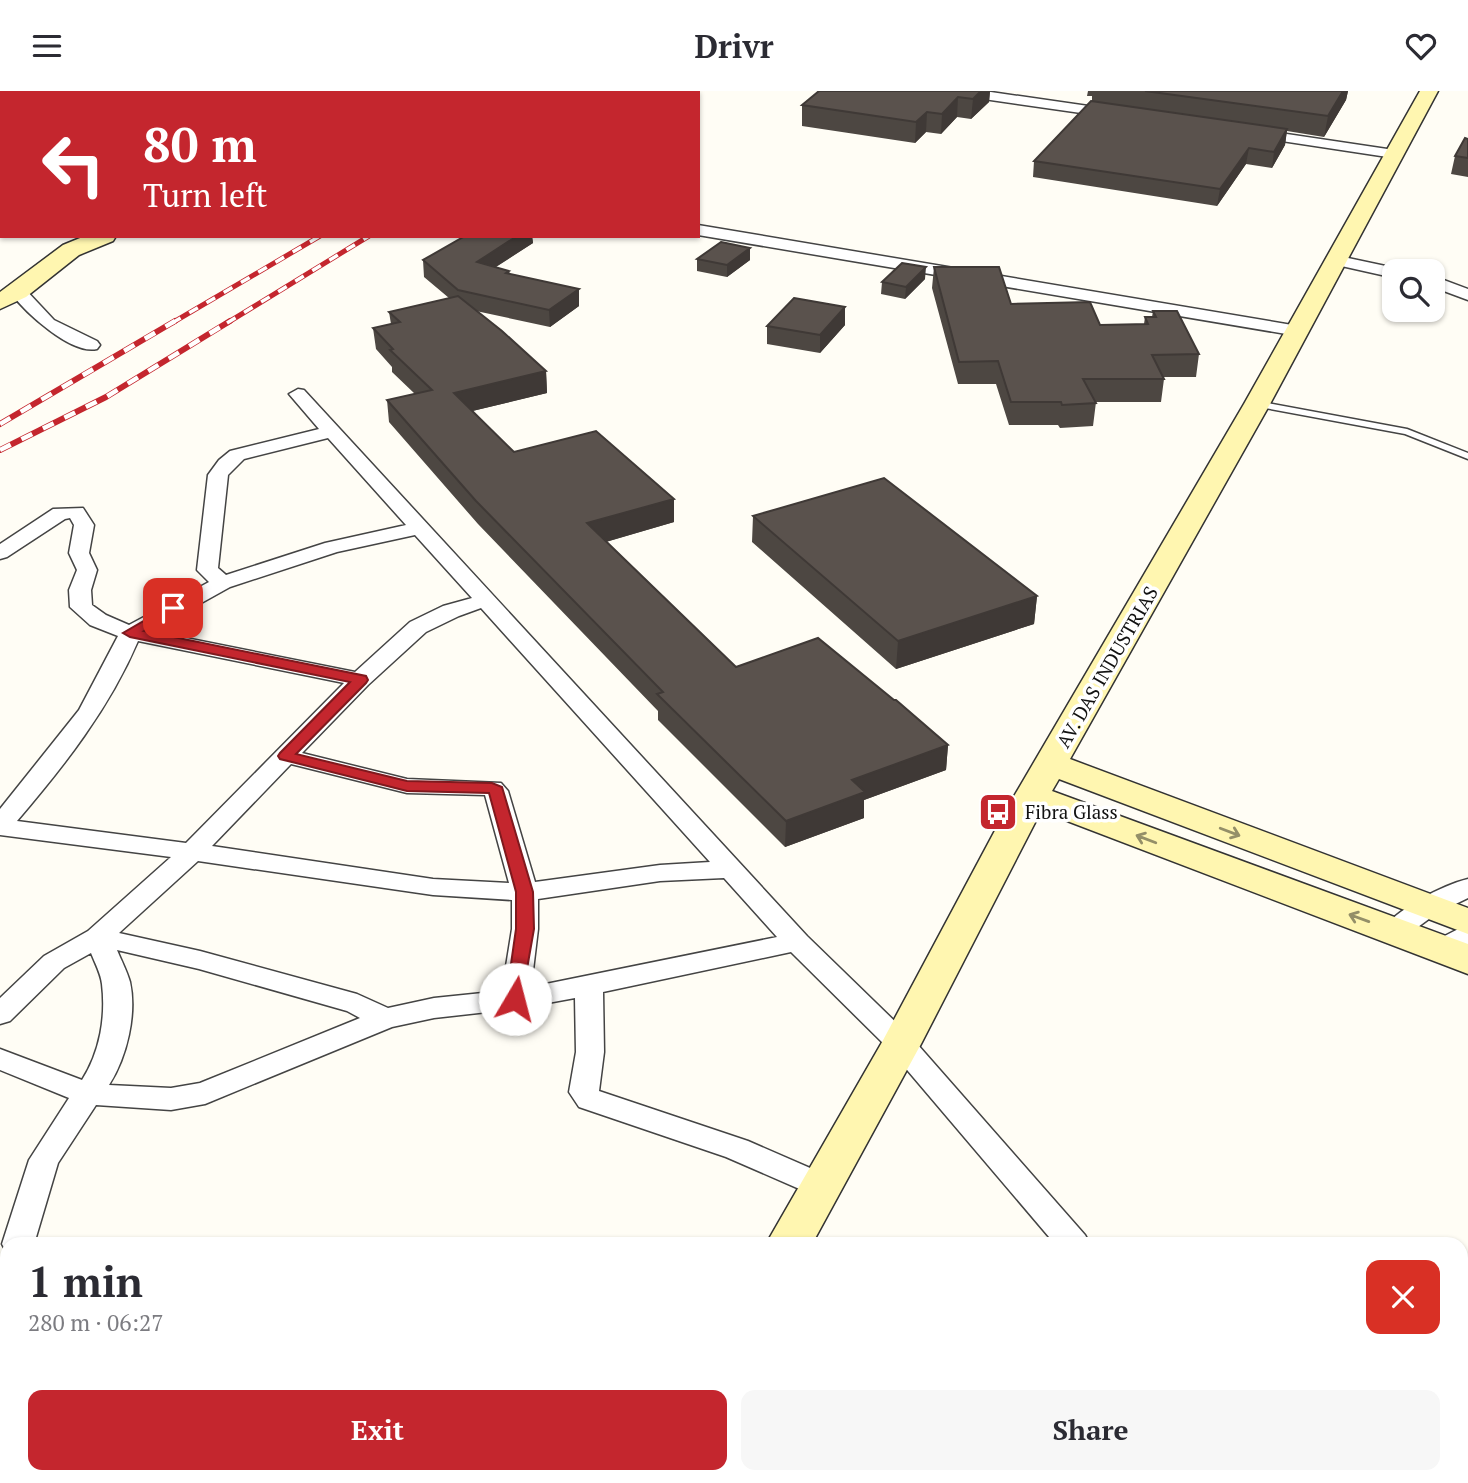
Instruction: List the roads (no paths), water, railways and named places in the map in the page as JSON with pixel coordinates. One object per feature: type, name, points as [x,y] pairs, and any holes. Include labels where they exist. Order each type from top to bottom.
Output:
[{"type":"main road","name":"AV. DAS INDUSTRIAS","points":[[793,1237],[901,1044],[1033,796],[1257,404],[1429,91]]},
{"type":"main road","points":[[9,297],[71,250],[101,238]]},
{"type":"main road","points":[[1052,764],[1468,922]]},
{"type":"main road","points":[[1033,796],[1394,932],[1459,948]]},
{"type":"street","points":[[956,91],[1134,117]]},
{"type":"street","points":[[1243,132],[1394,154]]},
{"type":"street","points":[[700,230],[1298,331]]},
{"type":"street","points":[[1334,260],[1382,269]]},
{"type":"street","points":[[1445,280],[1468,275]]},
{"type":"street","points":[[1445,285],[1468,295]]},
{"type":"street","points":[[9,297],[48,324],[91,345]]},
{"type":"street","points":[[298,394],[797,942],[901,1044],[1068,1237]]},
{"type":"street","points":[[223,583],[206,569],[218,475],[237,455],[332,431]]},
{"type":"street","points":[[0,553],[60,513],[76,512],[84,525],[79,553],[87,570],[80,590],[81,607],[98,620],[130,633],[360,680]]},
{"type":"street","points":[[0,826],[46,772],[98,697],[120,661],[130,633],[223,583],[332,547],[421,529]]},
{"type":"street","points":[[0,1014],[54,962],[98,937],[192,852],[360,680],[418,627],[451,611],[486,600]]},
{"type":"street","points":[[286,756],[407,786],[492,788],[498,794],[525,892],[525,929],[515,999]]},
{"type":"street","points":[[0,826],[433,887],[525,892],[660,873],[731,869]]},
{"type":"street","points":[[1394,932],[1428,907],[1468,887]]},
{"type":"street","points":[[98,937],[200,960],[357,1004],[385,1019]]},
{"type":"street","points":[[20,1237],[44,1160],[107,1065],[116,1028],[116,982],[98,937]]},
{"type":"street","points":[[0,1059],[88,1094],[171,1099],[205,1093],[385,1019],[434,1008],[515,999],[589,986],[797,942]]},
{"type":"street","points":[[589,986],[590,1052],[584,1092],[589,1099],[737,1149],[822,1186]]},
{"type":"lane","points":[[1257,404],[1407,432],[1468,456]]},
{"type":"railway","points":[[172,323],[317,238]]},
{"type":"railway","points":[[227,323],[366,238]]},
{"type":"railway","points":[[0,424],[175,321]]},
{"type":"railway","points":[[0,450],[106,397],[230,321]]},
{"type":"place","name":"Fibra Glass","points":[[998,812]]}]
